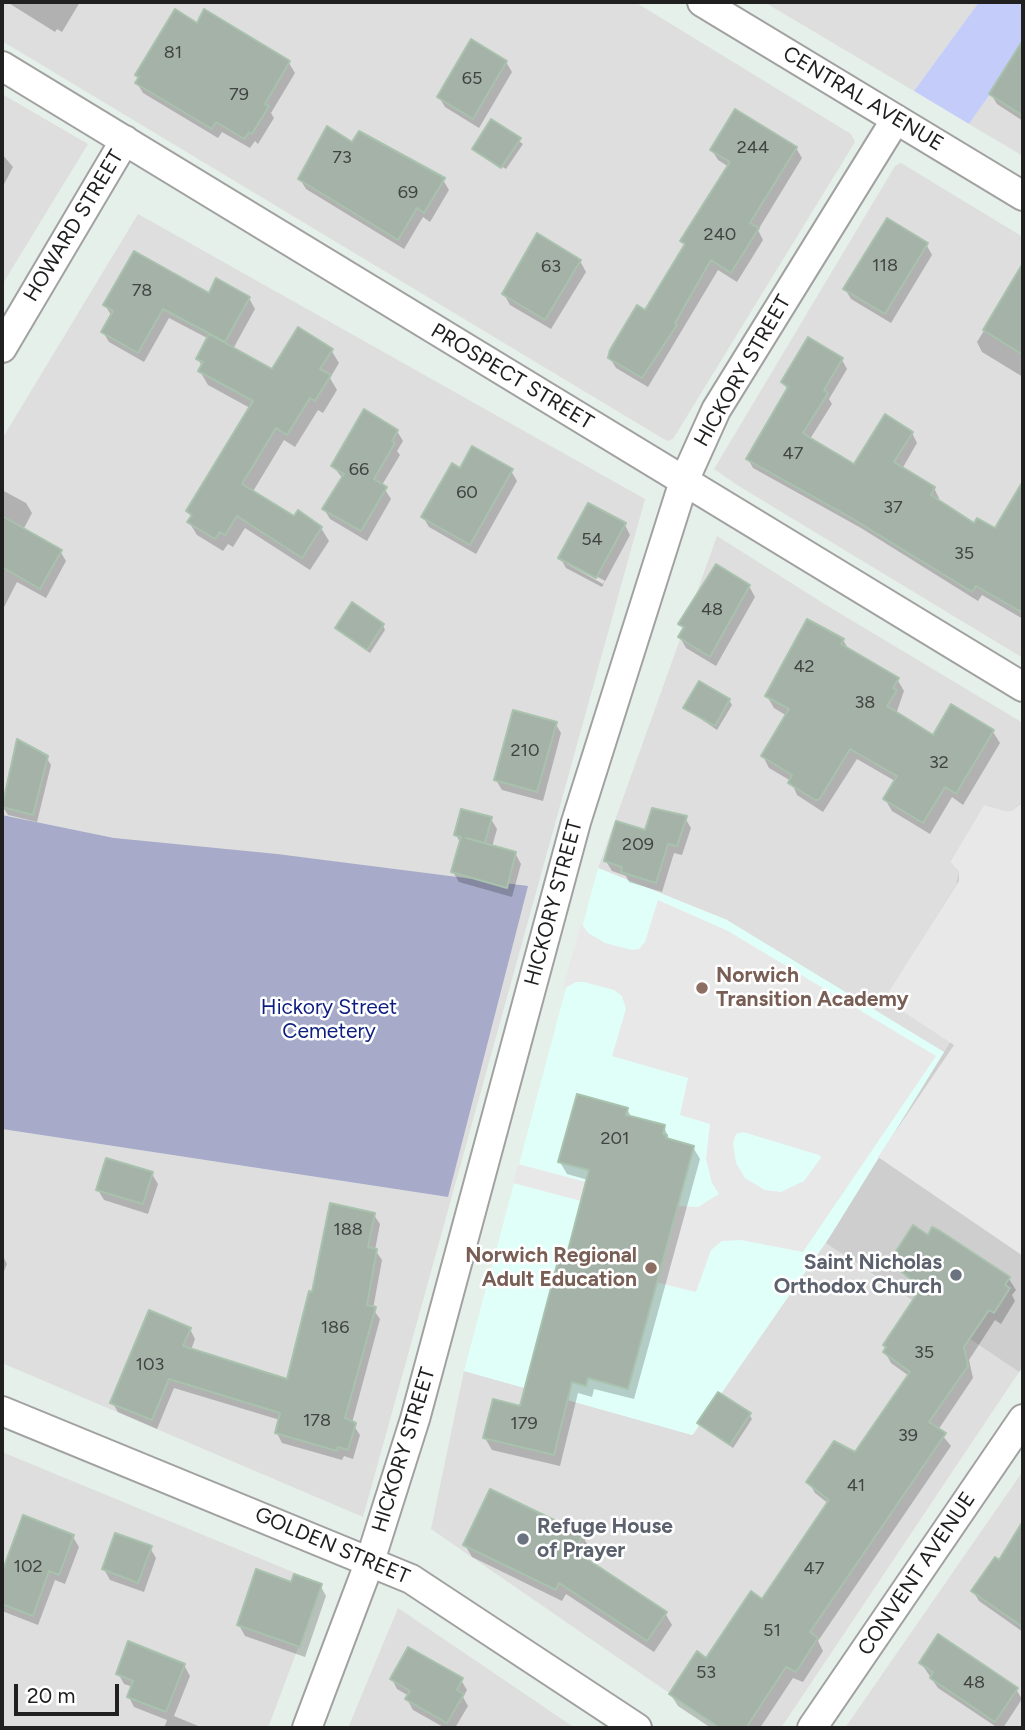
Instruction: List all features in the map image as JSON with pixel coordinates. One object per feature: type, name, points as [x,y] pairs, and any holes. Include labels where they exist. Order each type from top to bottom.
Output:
[{"type":"street","name":"CENTRAL AVENUE","points":[[702,2],[1023,196]]},
{"type":"street","name":"PROSPECT STREET","points":[[2,66],[1023,687]]},
{"type":"street","name":"HICKORY STREET","points":[[307,1728],[370,1561],[415,1419],[576,822],[684,481],[716,410],[896,119]]},
{"type":"street","name":"HOWARD STREET","points":[[2,348],[125,141]]},
{"type":"street","name":"GOLDEN STREET","points":[[2,1411],[370,1561],[436,1593],[637,1728]]},
{"type":"street","name":"CONVENT AVENUE","points":[[812,1728],[1023,1419]]},
{"type":"shaded area","points":[[2,2],[635,2],[851,134],[855,142],[673,439],[667,441],[2,41]]},
{"type":"shaded area","points":[[764,2],[979,2],[914,91]]},
{"type":"shaded area","points":[[979,2],[1023,2],[1023,47],[969,124],[914,91]]},
{"type":"shaded area","points":[[1023,47],[1023,156],[969,124]]},
{"type":"shaded area","points":[[2,94],[88,144],[2,285]]},
{"type":"shaded area","points":[[901,163],[1023,237],[1023,658],[714,469],[895,166]]},
{"type":"shaded area","points":[[138,214],[645,499],[363,1517],[2,1363],[2,1129],[448,1197],[114,838],[2,815],[2,439]]},
{"type":"shaded area","points":[[717,536],[1023,723],[1023,802],[1013,811],[1003,811],[959,871],[956,885],[884,999],[966,1045],[841,1254],[1019,1372],[781,1728],[720,1728],[431,1529],[464,1371],[693,1435],[878,1167],[727,920],[598,868]]},
{"type":"shaded area","points":[[1023,801],[1023,1367],[1019,1372],[826,1243],[951,1041],[884,999],[956,885],[959,871],[950,862],[984,805],[1010,812]]},
{"type":"shaded area","points":[[1023,802],[1023,1256],[878,1157],[954,1045],[884,999],[959,881],[959,871],[950,862],[984,805],[1010,812]]},
{"type":"shaded area","points":[[598,868],[727,920],[949,1055],[878,1167],[692,1435],[464,1371]]},
{"type":"shaded area","name":"Norwich Transition Academy","points":[[658,900],[728,931],[936,1056],[803,1252],[741,1240],[722,1241],[711,1250],[696,1292],[655,1282],[581,1201],[513,1183],[518,1164],[677,1206],[698,1207],[719,1194],[712,1183],[706,1159],[710,1124],[680,1115],[688,1078],[612,1056],[626,1009],[622,996],[614,990],[584,982],[576,982],[563,989],[581,923],[588,933],[605,943],[632,950],[639,949],[645,942]],"holes":[[[743,1132],[819,1155],[821,1158],[804,1181],[781,1192],[765,1190],[745,1178],[736,1163],[733,1143],[736,1134]]]},
{"type":"shaded area","points":[[2,1452],[322,1584],[268,1728],[2,1728]]},
{"type":"shaded area","points":[[1023,1471],[1023,1728],[845,1728]]},
{"type":"shaded area","points":[[398,1608],[575,1728],[348,1728]]},
{"type":"green space","name":"Hickory Street Cemetery","points":[[2,815],[114,838],[277,854],[528,886],[448,1197],[2,1129]]},
{"type":"building","points":[[175,9],[197,23],[204,9],[290,61],[265,104],[269,106],[252,134],[249,132],[244,139],[216,122],[212,129],[135,83],[139,77],[135,75]]},
{"type":"building","points":[[471,39],[507,61],[473,119],[437,97]]},
{"type":"building","points":[[1023,40],[1023,116],[989,94]]},
{"type":"building","points":[[735,109],[797,147],[750,223],[759,228],[731,273],[711,260],[675,323],[677,325],[642,378],[608,358],[610,350],[637,305],[645,310],[685,244],[680,241],[730,162],[710,150]]},
{"type":"building","points":[[491,119],[521,138],[501,168],[472,149]]},
{"type":"building","points":[[327,126],[352,142],[359,131],[445,178],[424,213],[417,208],[398,240],[298,179]]},
{"type":"building","points":[[887,218],[928,243],[885,314],[843,289]]},
{"type":"building","points":[[537,233],[581,260],[545,320],[502,294]]},
{"type":"building","points":[[134,251],[209,293],[216,278],[250,297],[225,342],[163,309],[138,353],[101,332],[113,311],[103,305]]},
{"type":"building","points":[[1023,263],[1023,355],[983,330]]},
{"type":"building","points":[[298,327],[333,349],[320,369],[331,375],[315,401],[310,398],[287,435],[276,428],[242,484],[294,516],[298,510],[322,527],[302,558],[237,516],[225,535],[220,532],[215,539],[187,522],[192,515],[186,511],[253,401],[198,371],[203,362],[196,359],[209,334],[272,369]]},
{"type":"building","points":[[808,337],[843,358],[824,390],[828,393],[803,433],[807,436],[854,464],[885,414],[913,432],[894,462],[935,487],[931,495],[974,523],[977,518],[995,528],[1023,481],[1023,613],[976,586],[972,592],[853,519],[746,459],[788,387],[781,382]]},
{"type":"building","points":[[364,409],[398,430],[392,441],[395,443],[374,479],[387,487],[361,531],[322,509],[344,474],[331,466]]},
{"type":"building","points":[[472,446],[513,469],[470,545],[421,517],[452,463],[460,468]]},
{"type":"building","points":[[588,503],[626,523],[596,578],[558,558]]},
{"type":"building","points":[[2,516],[62,550],[40,589],[2,567]]},
{"type":"building","points":[[716,564],[750,585],[710,657],[678,637],[684,627],[678,624]]},
{"type":"building","points":[[352,602],[384,624],[367,650],[335,628]]},
{"type":"building","points":[[807,619],[844,639],[841,644],[899,678],[893,688],[897,690],[887,706],[933,735],[951,704],[994,730],[956,794],[945,787],[923,823],[883,799],[897,776],[850,749],[819,800],[788,783],[792,775],[761,756],[789,709],[765,696]]},
{"type":"building","points":[[699,681],[730,699],[715,726],[683,708]]},
{"type":"building","points":[[513,710],[557,722],[537,792],[494,780]]},
{"type":"building","points":[[17,739],[48,756],[33,815],[2,807]]},
{"type":"building","points":[[652,808],[687,816],[677,846],[668,844],[656,883],[621,872],[622,867],[604,861],[616,821],[645,830]]},
{"type":"building","points":[[461,809],[492,817],[485,843],[466,838],[516,852],[507,888],[451,872],[461,837],[454,835]]},
{"type":"building","points":[[577,1094],[628,1108],[626,1115],[665,1125],[663,1134],[667,1135],[666,1138],[694,1146],[628,1389],[588,1378],[586,1386],[572,1382],[554,1455],[483,1438],[493,1399],[520,1406],[558,1261],[565,1262],[589,1170],[558,1162]]},
{"type":"building","points":[[106,1158],[153,1172],[143,1204],[96,1190]]},
{"type":"building","points":[[330,1203],[375,1213],[368,1247],[377,1249],[367,1305],[376,1307],[345,1418],[356,1423],[348,1450],[338,1447],[337,1451],[275,1433],[280,1413],[169,1379],[152,1420],[110,1403],[149,1310],[191,1328],[183,1346],[287,1379],[309,1291],[312,1292]]},
{"type":"building","points":[[913,1225],[928,1235],[932,1227],[940,1231],[1010,1277],[1005,1285],[1010,1288],[994,1313],[989,1310],[964,1347],[968,1366],[929,1422],[946,1433],[810,1632],[818,1638],[796,1672],[786,1667],[746,1728],[720,1728],[669,1694],[697,1651],[706,1658],[751,1591],[762,1599],[829,1500],[806,1482],[834,1441],[855,1452],[910,1372],[883,1352],[886,1347],[883,1345],[921,1288],[902,1272],[907,1265],[893,1256]]},
{"type":"building","points":[[718,1392],[751,1413],[730,1445],[697,1423]]},
{"type":"building","name":"Refuge House of Prayer","points":[[490,1489],[583,1534],[575,1551],[667,1612],[647,1641],[559,1583],[556,1590],[463,1545]]},
{"type":"building","points":[[23,1515],[74,1535],[59,1575],[49,1571],[33,1616],[2,1604],[2,1572]]},
{"type":"building","points":[[1023,1521],[1023,1627],[971,1591],[995,1557],[999,1560]]},
{"type":"building","points":[[115,1533],[152,1546],[138,1583],[102,1569]]},
{"type":"building","points":[[256,1569],[291,1582],[294,1574],[322,1584],[300,1647],[237,1625]]},
{"type":"building","points":[[938,1634],[1018,1688],[995,1722],[930,1678],[933,1672],[919,1663]]},
{"type":"building","points":[[128,1641],[185,1664],[166,1712],[127,1697],[133,1681],[116,1674]]},
{"type":"building","points":[[408,1647],[463,1678],[457,1690],[464,1694],[447,1723],[405,1699],[410,1691],[390,1679]]},
{"type":"place","name":"Norwich Transition Academy","points":[[702,988]]},
{"type":"place","name":"Norwich Regional Adult Education","points":[[651,1268]]},
{"type":"place","name":"Saint Nicholas Orthodox Church","points":[[956,1275]]},
{"type":"place","name":"Refuge House of Prayer","points":[[523,1539]]}]
